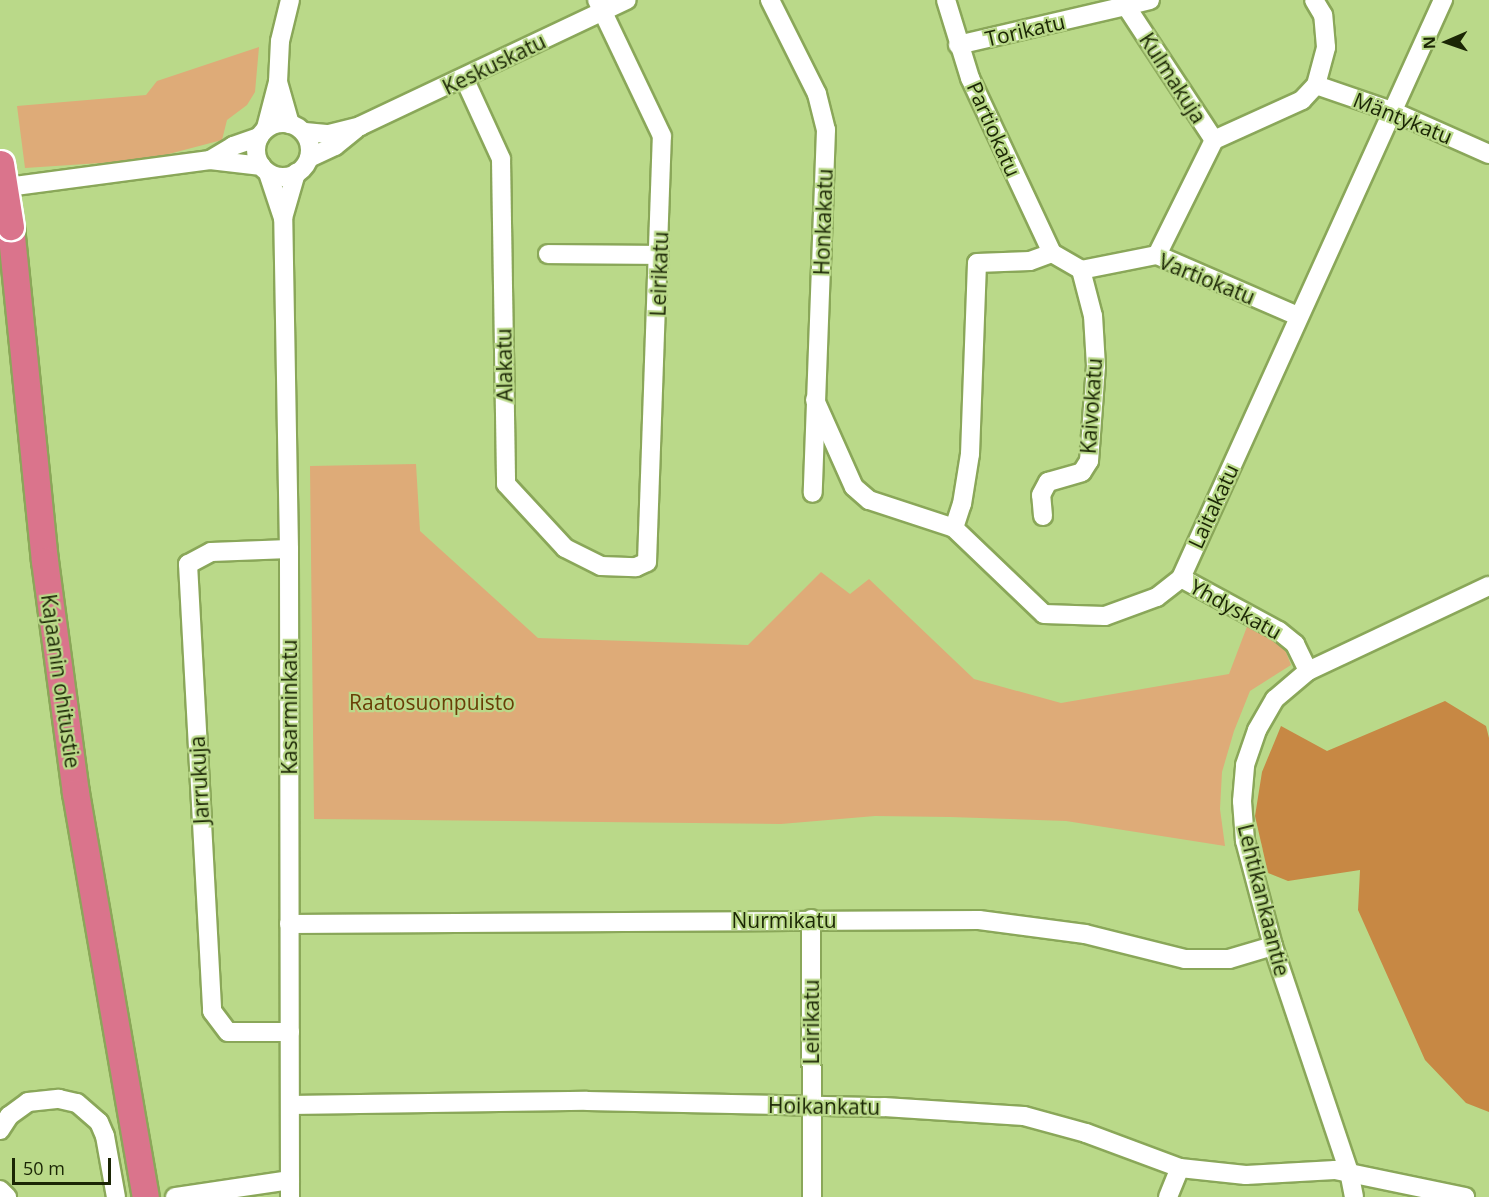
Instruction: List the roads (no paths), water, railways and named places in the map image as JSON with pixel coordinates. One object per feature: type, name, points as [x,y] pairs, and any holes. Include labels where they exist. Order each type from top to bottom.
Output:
[{"type":"highway","name":"Kajaanin ohitustie","points":[[0,163],[11,227],[45,561],[73,770],[146,1197]]},
{"type":"street","points":[[265,170],[263,133],[278,82],[280,41],[290,0]]},
{"type":"street","name":"Keskuskatu","points":[[298,128],[329,134],[360,126],[464,78],[600,6],[627,0]]},
{"type":"street","name":"Honkakatu","points":[[770,0],[817,94],[826,130],[813,493]]},
{"type":"street","name":"Partiokatu","points":[[946,0],[958,45],[1052,253]]},
{"type":"street","name":"Kulmakuja","points":[[1150,0],[1126,6],[1214,140]]},
{"type":"street","points":[[1157,255],[1214,140],[1302,99],[1316,85],[1326,47],[1323,15],[1314,0]]},
{"type":"street","name":"Laitakatu","points":[[815,400],[854,487],[869,500],[954,528],[1044,614],[1105,616],[1132,609],[1157,597],[1181,578],[1443,0]]},
{"type":"street","name":"Leirikatu","points":[[600,6],[662,136],[660,255],[647,562]]},
{"type":"street","name":"Torikatu","points":[[958,45],[1126,6]]},
{"type":"street","name":"Alakatu","points":[[464,78],[501,159],[506,484],[565,548],[586,560],[620,568],[647,562]]},
{"type":"street","points":[[0,188],[210,160],[265,170],[282,178],[296,173],[309,159],[278,82]]},
{"type":"street","name":"Mäntykatu","points":[[1316,85],[1392,111],[1489,154]]},
{"type":"street","name":"Keskuskatu","points":[[309,159],[336,146],[360,126]]},
{"type":"street","points":[[210,160],[233,146],[263,133],[298,128]]},
{"type":"street","name":"Kasarminkatu","points":[[265,170],[283,218]]},
{"type":"street","name":"Kasarminkatu","points":[[290,1189],[289,549],[283,218],[296,173]]},
{"type":"street","points":[[954,528],[962,504],[970,454],[977,263],[1030,261],[1052,253],[1081,270]]},
{"type":"street","points":[[548,254],[660,255]]},
{"type":"street","name":"Vartiokatu","points":[[1081,270],[1157,255],[1298,316]]},
{"type":"street","name":"Kaivokatu","points":[[1042,516],[1041,495],[1048,482],[1082,471],[1089,460],[1096,366],[1093,316],[1081,270]]},
{"type":"street","name":"Jarrukuja","points":[[289,549],[211,552],[188,564],[212,1011],[228,1032],[290,1032]]},
{"type":"street","name":"Yhdyskatu","points":[[1181,578],[1279,630],[1295,644],[1308,670]]},
{"type":"street","name":"Lehtikankaantie","points":[[1354,1197],[1349,1172],[1273,946],[1245,841],[1242,801],[1245,765],[1257,730],[1275,699],[1308,670],[1489,586]]},
{"type":"street","name":"Leirikatu","points":[[811,919],[812,1197]]},
{"type":"street","name":"Nurmikatu","points":[[289,924],[811,919],[979,920],[1085,934],[1185,959],[1229,959],[1273,946]]},
{"type":"street","points":[[0,1130],[9,1116],[28,1102],[59,1098],[77,1103],[99,1122],[105,1136],[116,1197]]},
{"type":"street","name":"Hoikankatu","points":[[290,1105],[587,1101],[811,1105],[1024,1116],[1086,1133],[1180,1168],[1246,1175],[1349,1172],[1465,1197]]},
{"type":"street","points":[[1168,1197],[1180,1168]]},
{"type":"street","points":[[182,1196],[290,1189]]},
{"type":"street","points":[[0,1190],[7,1197]]},
{"type":"park label","name":"Raatosuonpuisto","points":[[432,702]]}]
